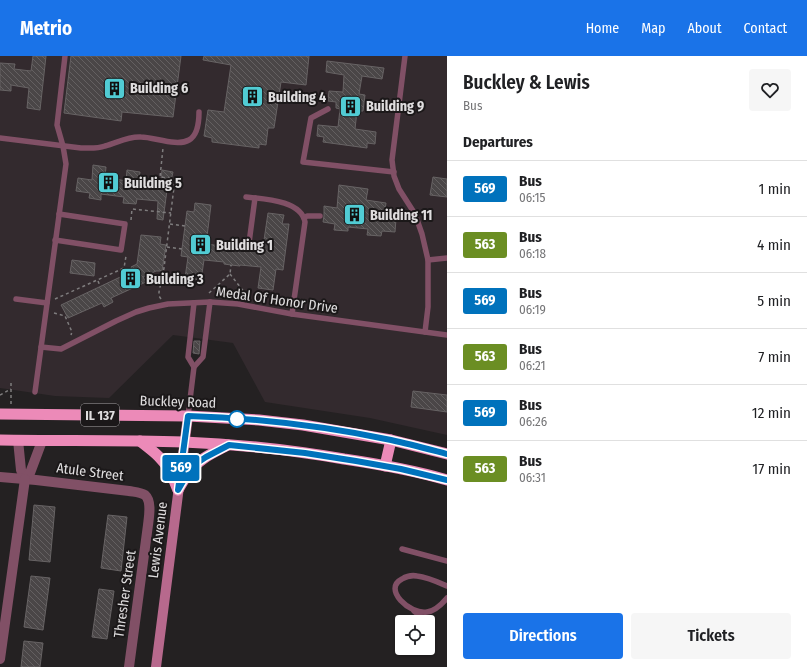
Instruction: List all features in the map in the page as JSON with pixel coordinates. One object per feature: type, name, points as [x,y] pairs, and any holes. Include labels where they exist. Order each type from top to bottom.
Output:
[{"type":"highway","name":"Buckley Road","points":[[0,414],[188,416],[259,420],[302,425],[391,440],[447,454]]},
{"type":"highway","name":"IL 137","points":[[0,440],[140,441],[229,445],[305,453],[385,466],[447,480]]},
{"type":"highway","points":[[385,466],[391,440]]},
{"type":"highway","points":[[140,441],[163,460],[178,490]]},
{"type":"highway","points":[[178,490],[188,473],[197,463],[229,445]]},
{"type":"main road","name":"Lewis Avenue","points":[[156,667],[188,416]]},
{"type":"street","points":[[0,659],[25,479],[21,470],[18,440]]},
{"type":"street","points":[[25,479],[30,473],[42,441]]},
{"type":"street","name":"Atule Street","points":[[0,477],[138,492],[148,499],[150,509],[148,525]]},
{"type":"street","name":"Thresher Street","points":[[129,667],[148,525]]},
{"type":"lane","points":[[35,392],[66,164],[57,124],[65,56]]},
{"type":"lane","points":[[405,56],[392,160],[394,176],[399,189],[415,214],[422,234],[428,260],[428,307],[425,332]]},
{"type":"lane","points":[[328,109],[311,118],[304,162],[394,172]]},
{"type":"lane","points":[[0,138],[81,148],[105,147],[126,139],[140,136],[177,143],[190,140],[194,136],[198,124],[199,112]]},
{"type":"lane","points":[[246,196],[289,204],[298,210],[304,218],[305,222],[292,314]]},
{"type":"lane","points":[[249,243],[254,198]]},
{"type":"lane","points":[[55,240],[121,250],[125,224],[59,214]]},
{"type":"lane","points":[[304,218],[307,216],[320,216]]},
{"type":"lane","points":[[428,260],[447,258]]},
{"type":"lane","points":[[16,300],[47,303]]},
{"type":"lane","points":[[188,416],[194,368],[203,357],[210,302]]},
{"type":"lane","name":"Medal Of Honor Drive","points":[[41,346],[61,349],[109,324],[149,308],[168,304],[210,302],[238,304],[292,314],[447,335]]},
{"type":"lane","points":[[194,303],[188,357],[194,368]]},
{"type":"lane","points":[[402,549],[447,561]]},
{"type":"lane","points":[[419,615],[404,604],[397,596],[396,587],[400,580],[408,576],[417,576],[447,586]]},
{"type":"lane","points":[[414,611],[427,612],[440,606],[447,598]]},
{"type":"path","points":[[163,299],[160,298],[160,292],[176,179],[160,177],[164,145]]},
{"type":"path","points":[[130,224],[132,209],[171,213]]},
{"type":"path","points":[[170,224],[185,226]]},
{"type":"path","points":[[167,247],[182,249]]},
{"type":"path","points":[[55,299],[124,268],[126,254]]},
{"type":"path","points":[[209,293],[230,274],[231,265]]},
{"type":"path","points":[[230,274],[248,297]]},
{"type":"path","points":[[98,280],[100,286]]},
{"type":"path","points":[[54,313],[65,316],[72,332],[71,337]]},
{"type":"path","points":[[11,380],[11,404]]},
{"type":"path","points":[[0,395],[11,389]]},
{"type":"shaded area","points":[[0,56],[447,56],[447,435],[370,418],[265,402],[233,343],[173,335],[109,398],[55,396],[0,388]]},
{"type":"building","points":[[33,56],[46,56],[40,110],[27,108],[29,88],[11,85],[11,91],[0,90],[0,63],[15,64],[14,69],[31,71]]},
{"type":"building","name":"Building 6","points":[[71,56],[181,56],[173,117],[122,112],[121,121],[64,113]]},
{"type":"building","name":"Building 4","points":[[204,56],[309,56],[306,85],[281,82],[274,128],[268,128],[266,145],[259,144],[259,148],[212,142],[212,138],[204,136],[208,110],[224,112],[231,65],[203,60]]},
{"type":"building","name":"Building 9","points":[[327,61],[384,68],[382,79],[362,76],[359,94],[365,95],[363,111],[357,111],[355,129],[376,132],[375,144],[367,143],[367,148],[323,142],[324,137],[317,136],[318,125],[338,127],[340,109],[336,108],[336,102],[328,101],[329,91],[343,92],[344,75],[326,72]]},
{"type":"building","name":"Building 5","points":[[93,165],[106,167],[105,177],[126,181],[127,170],[140,172],[138,186],[160,189],[162,170],[173,172],[169,190],[167,190],[163,220],[157,219],[158,201],[137,199],[136,204],[123,203],[124,197],[101,194],[101,200],[89,198],[90,193],[76,191],[78,178],[92,180]]},
{"type":"building","points":[[433,177],[447,179],[447,197],[430,195]]},
{"type":"building","name":"Building 11","points":[[339,185],[368,189],[366,200],[386,203],[384,217],[396,219],[395,232],[382,231],[381,236],[367,235],[368,229],[348,227],[348,231],[334,230],[335,224],[323,222],[324,206],[337,208]]},
{"type":"building","name":"Building 1","points":[[195,203],[211,205],[206,244],[230,247],[231,242],[233,241],[243,242],[243,245],[248,247],[263,247],[268,213],[284,215],[282,224],[289,224],[283,270],[276,269],[273,290],[258,288],[261,267],[231,265],[224,264],[224,262],[204,260],[201,280],[185,278],[188,257],[181,256],[187,211],[194,212]]},
{"type":"building","name":"Building 3","points":[[141,235],[161,237],[160,244],[166,245],[162,271],[156,271],[143,277],[146,282],[111,298],[113,302],[104,307],[102,303],[68,318],[61,305],[133,271],[131,267],[137,264]]},
{"type":"building","points":[[72,260],[95,263],[94,276],[70,273]]},
{"type":"building","points":[[194,341],[200,341],[199,354],[193,353]]},
{"type":"building","points":[[413,391],[447,395],[447,412],[411,407]]},
{"type":"building","points":[[34,505],[55,507],[50,562],[29,560]]},
{"type":"building","points":[[108,515],[127,517],[121,571],[101,568]]},
{"type":"building","points":[[31,576],[50,578],[43,630],[24,627]]},
{"type":"building","points":[[99,589],[114,591],[107,639],[92,637]]},
{"type":"building","points":[[24,641],[43,643],[40,667],[21,667]]},
{"type":"bus line","name":"569","points":[[447,454],[383,439],[302,425],[259,420],[188,416],[178,490],[188,473],[197,463],[229,445],[305,453],[356,461],[401,469],[447,480]]},
{"type":"place","name":"Building 6","points":[[115,88]]},
{"type":"place","name":"Building 4","points":[[252,97]]},
{"type":"place","name":"Building 9","points":[[350,106]]},
{"type":"place","name":"Building 5","points":[[108,183]]},
{"type":"place","name":"Building 11","points":[[354,215]]},
{"type":"place","name":"Building 1","points":[[200,245]]},
{"type":"place","name":"Building 3","points":[[130,279]]}]
